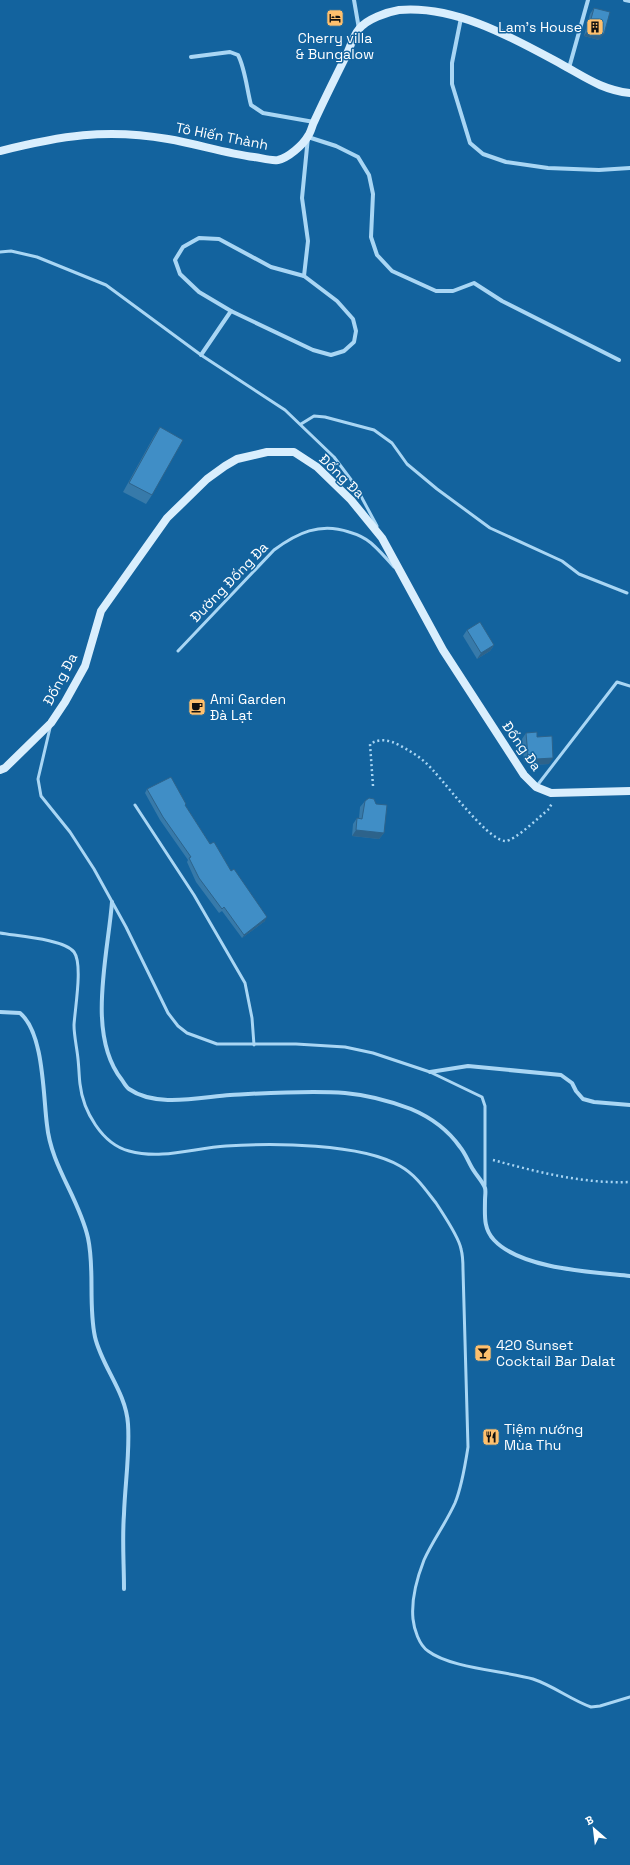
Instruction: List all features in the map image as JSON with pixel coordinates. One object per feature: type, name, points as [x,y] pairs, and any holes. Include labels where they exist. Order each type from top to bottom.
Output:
[{"type":"street","points":[[354,0],[359,29],[382,14],[394,11],[417,9],[461,18],[511,38],[568,68],[582,78],[620,92],[630,93]]},
{"type":"street","points":[[568,68],[588,0]]},
{"type":"street","points":[[625,0],[630,1]]},
{"type":"street","points":[[461,18],[452,63],[452,84],[470,143],[482,154],[506,162],[548,168],[599,170],[630,168]]},
{"type":"street","name":"Tô Hiến Thành","points":[[0,151],[39,141],[98,133],[169,139],[237,155],[279,160],[290,155],[308,137],[359,29]]},
{"type":"street","points":[[191,57],[230,52],[238,55],[242,62],[251,105],[263,113],[314,122]]},
{"type":"street","points":[[304,276],[308,241],[302,198],[308,137],[336,146],[358,157],[369,175],[373,194],[371,237],[377,255],[392,271],[436,291],[453,291],[474,283],[502,301],[619,360]]},
{"type":"street","points":[[199,238],[219,239],[271,267],[304,276],[337,301],[353,319],[356,331],[354,342],[344,351],[331,355],[313,350],[231,311],[199,292],[180,274],[175,260],[183,247],[199,238]]},
{"type":"street","points":[[201,355],[231,311]]},
{"type":"street","name":"Đống Đa","points":[[0,770],[4,768],[51,723],[85,666],[101,611],[167,518],[207,479],[237,459],[266,452],[294,452],[317,467],[331,480],[351,500],[382,538],[443,650],[524,775],[536,787],[556,794],[630,791]]},
{"type":"street","points":[[112,902],[110,932],[103,966],[103,1031],[112,1066],[129,1089],[161,1100],[229,1095],[322,1092],[345,1093],[384,1100],[410,1109],[430,1118],[445,1130],[461,1147],[473,1171],[485,1187],[485,1225],[494,1240],[509,1251],[526,1260],[559,1267],[630,1276]]},
{"type":"street","points":[[0,1012],[20,1012],[27,1020],[35,1040],[41,1066],[49,1141],[58,1166],[81,1216],[88,1237],[92,1264],[95,1337],[112,1380],[124,1402],[127,1414],[127,1475],[124,1514],[124,1589]]},
{"type":"street","points":[[430,1072],[468,1066],[561,1075],[572,1083],[576,1091],[583,1099],[594,1102],[630,1106]]},
{"type":"lane","points":[[0,252],[11,251],[37,257],[106,285],[201,355],[285,410],[334,457],[351,480],[367,506],[382,538]]},
{"type":"lane","points":[[301,424],[314,416],[325,417],[374,430],[392,443],[407,464],[436,489],[490,528],[562,561],[579,574],[627,594]]},
{"type":"lane","name":"Đường Đống Đa","points":[[178,651],[274,550],[287,540],[306,530],[325,527],[344,530],[360,536],[371,543],[402,576]]},
{"type":"lane","points":[[536,787],[617,682],[630,686]]},
{"type":"lane","points":[[51,723],[38,779],[41,796],[70,832],[112,902],[168,1013],[178,1026],[187,1033],[217,1044],[346,1047],[374,1053],[430,1072],[482,1097],[485,1106],[485,1187]]},
{"type":"lane","points":[[135,805],[194,895],[245,983],[252,1018],[254,1045]]},
{"type":"lane","points":[[0,933],[35,938],[67,946],[74,952],[77,960],[78,972],[74,1028],[80,1085],[85,1106],[95,1124],[105,1138],[118,1147],[144,1154],[161,1155],[225,1146],[251,1145],[284,1145],[360,1152],[398,1165],[413,1175],[422,1185],[445,1216],[461,1248],[463,1270],[468,1447],[465,1467],[454,1504],[420,1570],[414,1600],[413,1614],[414,1626],[418,1636],[424,1647],[438,1657],[464,1665],[534,1680],[591,1706],[600,1706],[630,1697]]},
{"type":"path","points":[[373,786],[370,744],[376,740],[385,740],[394,743],[410,750],[425,762],[481,825],[498,839],[505,841],[516,837],[549,809],[556,794]]},
{"type":"path","points":[[485,1158],[561,1176],[610,1183],[630,1182]]},
{"type":"building","points":[[594,8],[610,12],[604,34],[588,30]]},
{"type":"building","points":[[160,427],[183,440],[152,495],[129,483]]},
{"type":"building","points":[[480,622],[494,645],[481,653],[467,630]]},
{"type":"building","points":[[537,732],[537,737],[552,736],[553,758],[536,759],[536,755],[528,756],[526,733]]},
{"type":"building","points":[[171,777],[186,804],[185,805],[210,844],[214,842],[231,871],[234,869],[267,917],[244,935],[224,907],[222,909],[199,878],[189,858],[191,857],[163,817],[147,789]]},
{"type":"building","points":[[369,798],[374,799],[376,804],[387,805],[384,833],[356,830],[357,818],[362,819],[365,801]]},
{"type":"place","name":"Cherry villa & Bungalow","points":[[335,18]]},
{"type":"place","name":"Lam's House","points":[[595,27]]},
{"type":"place","name":"Ami Garden Đà Lạt","points":[[197,707]]},
{"type":"place","name":"420 Sunset Cocktail Bar Dalat","points":[[483,1353]]},
{"type":"place","name":"Tiệm nướng Mùa Thu","points":[[491,1437]]}]
